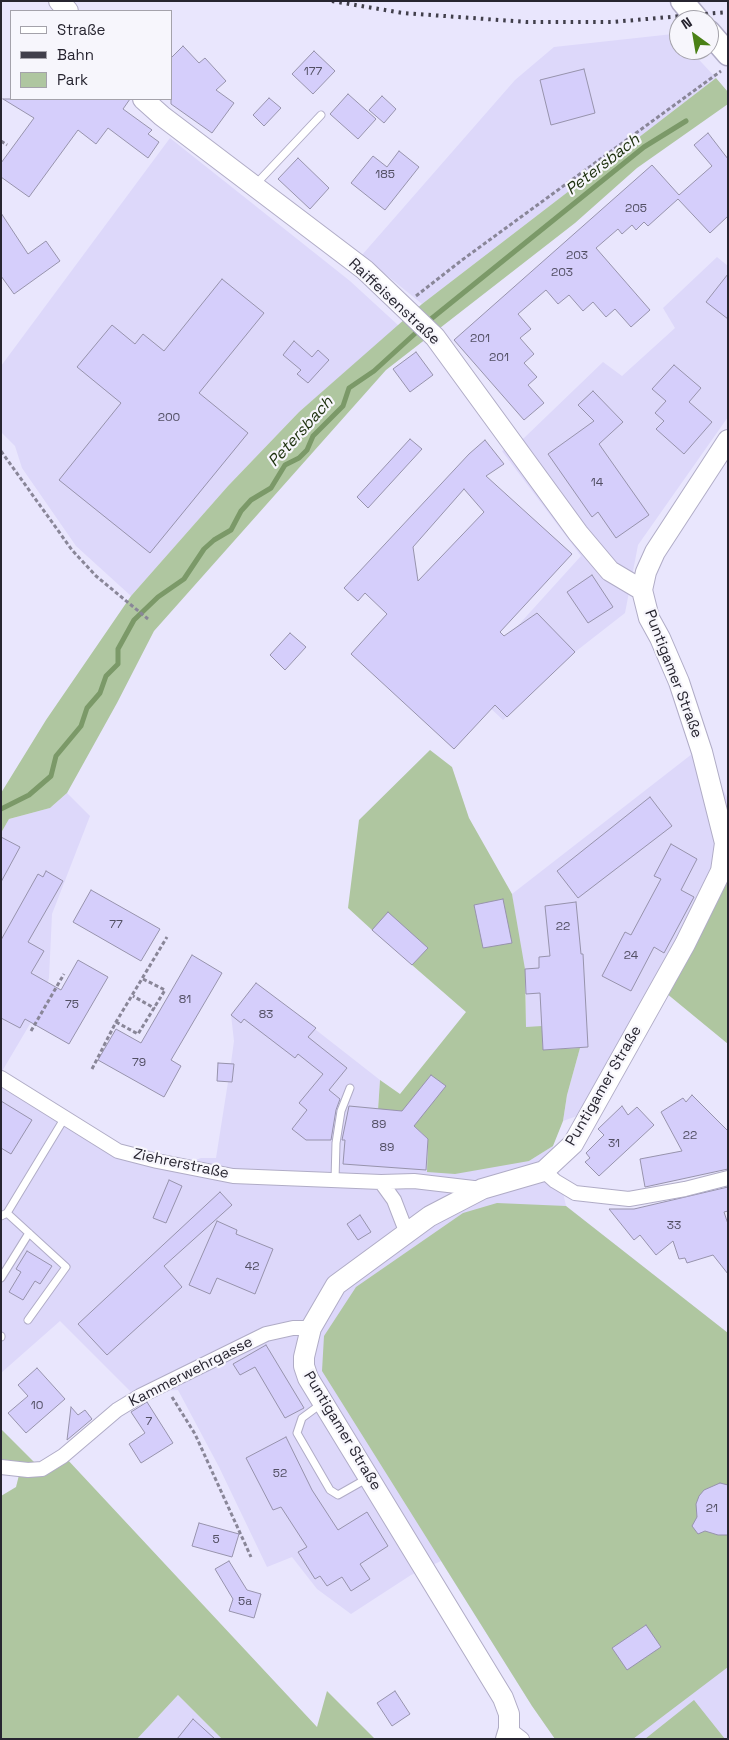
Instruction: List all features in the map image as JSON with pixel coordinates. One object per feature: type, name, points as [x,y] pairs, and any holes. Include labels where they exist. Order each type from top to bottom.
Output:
[{"type":"main road","points":[[719,44],[728,54]]},
{"type":"main road","name":"Raiffeisenstraße","points":[[144,100],[162,116],[364,270],[406,308],[435,337],[578,533],[610,571],[642,590]]},
{"type":"main road","name":"Puntigamer Straße","points":[[512,1736],[509,1714],[503,1698],[323,1402],[304,1366],[311,1328],[336,1285],[406,1231],[430,1216],[482,1188],[544,1171],[573,1144],[685,944],[721,871],[726,843],[702,752],[679,682],[649,618],[642,590],[646,572],[655,552],[728,440]]},
{"type":"street","name":"Ziehrerstraße","points":[[1,1078],[118,1151],[157,1161],[233,1176],[381,1182],[414,1181],[482,1188]]},
{"type":"street","points":[[544,1171],[555,1181],[575,1193],[629,1199],[728,1178]]},
{"type":"street","points":[[381,1182],[394,1200],[406,1231]]},
{"type":"street","name":"Kammerwehrgasse","points":[[1,1467],[28,1470],[42,1469],[63,1456],[117,1410],[164,1383],[266,1334],[293,1328],[311,1328]]},
{"type":"lane","points":[[255,186],[321,115]]},
{"type":"lane","points":[[335,1180],[336,1143],[341,1111],[350,1088]]},
{"type":"lane","points":[[28,1320],[66,1267],[29,1233],[4,1214],[64,1118]]},
{"type":"lane","points":[[1,1278],[29,1233]]},
{"type":"lane","points":[[323,1402],[302,1418],[298,1427],[298,1439],[334,1494],[349,1490],[369,1477]]},
{"type":"path","points":[[406,308],[462,260],[728,67]]},
{"type":"path","points":[[1,141],[7,145]]},
{"type":"path","points":[[1,451],[72,550],[96,576],[148,619]]},
{"type":"path","points":[[92,1068],[116,1022],[167,936]]},
{"type":"path","points":[[31,1031],[64,974]]},
{"type":"path","points":[[116,1022],[138,1034],[165,990],[143,979]]},
{"type":"path","points":[[133,996],[154,1008]]},
{"type":"path","points":[[164,1383],[195,1434],[251,1557]]},
{"type":"shaded area","points":[[669,34],[669,60],[699,60],[716,78],[422,304],[362,255],[515,80],[554,47]]},
{"type":"shaded area","points":[[170,138],[350,281],[399,326],[299,412],[228,486],[131,596],[76,546],[22,468],[15,446],[1,432],[1,366]]},
{"type":"shaded area","points":[[717,257],[728,266],[728,417],[638,545],[625,613],[575,652],[503,720],[465,684],[581,556],[502,451],[524,438],[603,362],[622,376],[675,328],[663,308]]},
{"type":"shaded area","points":[[712,753],[718,780],[728,799],[728,881],[602,1107],[563,1121],[567,1095],[580,1048],[543,1050],[526,1028],[526,994],[512,894],[692,754]]},
{"type":"shaded area","points":[[67,793],[90,816],[52,914],[49,978],[40,1007],[1,1073],[1,833],[9,819],[50,808]]},
{"type":"shaded area","points":[[256,983],[380,1080],[378,1109],[398,1111],[428,1139],[529,1161],[553,1146],[566,1206],[728,1333],[728,1739],[555,1739],[532,1706],[441,1561],[411,1575],[351,1614],[317,1589],[292,1557],[267,1567],[219,1467],[178,1390],[131,1392],[60,1321],[1,1373],[1,1078],[102,1142],[181,1165],[201,1158],[216,1158],[228,1082],[217,1081],[218,1063],[231,1063],[234,1041],[231,1015]]},
{"type":"shaded area","points":[[178,1695],[222,1739],[137,1739]]},
{"type":"green space","points":[[716,78],[728,92],[728,104],[637,168],[575,223],[386,370],[154,631],[67,793],[50,808],[9,819],[1,833],[1,793],[46,720],[131,596],[228,486],[299,412],[422,304]]},
{"type":"green space","points":[[430,750],[452,767],[469,818],[512,894],[525,969],[526,1027],[542,1026],[543,1050],[580,1048],[567,1095],[563,1121],[553,1146],[529,1161],[455,1174],[427,1172],[428,1139],[398,1111],[378,1110],[380,1080],[400,1094],[466,1012],[412,965],[427,948],[372,930],[348,908],[359,820]]},
{"type":"green space","points":[[728,881],[728,1044],[666,993]]},
{"type":"green space","points":[[497,1203],[566,1206],[728,1333],[728,1667],[633,1739],[555,1739],[532,1706],[322,1371],[324,1336],[356,1287],[463,1213]]},
{"type":"green space","points":[[1,1429],[36,1464],[1,1462]]},
{"type":"green space","points":[[66,1458],[317,1727],[327,1691],[375,1739],[222,1739],[178,1695],[137,1739],[1,1739],[1,1496],[16,1487],[19,1475]]},
{"type":"green space","points":[[694,1700],[725,1739],[645,1739]]},
{"type":"building","points":[[183,46],[199,63],[205,58],[226,81],[216,90],[234,103],[212,133],[171,104],[172,57]]},
{"type":"building","points":[[314,51],[335,71],[313,94],[292,74]]},
{"type":"building","points":[[584,69],[595,113],[551,125],[540,80]]},
{"type":"building","points":[[348,94],[376,119],[358,139],[330,114]]},
{"type":"building","points":[[382,96],[396,109],[384,123],[369,110]]},
{"type":"building","points":[[269,98],[281,108],[264,126],[253,115]]},
{"type":"building","points":[[3,99],[129,100],[123,109],[152,130],[148,134],[159,142],[148,158],[108,128],[96,144],[78,130],[29,197],[1,177],[1,163],[34,118]]},
{"type":"building","points":[[708,133],[728,159],[728,216],[710,233],[678,199],[648,226],[644,222],[636,230],[632,225],[622,234],[618,229],[596,248],[650,310],[631,327],[615,309],[606,317],[593,302],[583,311],[569,295],[558,304],[546,290],[518,314],[531,329],[520,338],[534,354],[524,363],[537,377],[528,385],[544,403],[524,420],[454,340],[652,165],[679,195],[712,166],[694,145]]},
{"type":"building","points":[[399,151],[419,167],[385,210],[351,183],[373,156],[387,167]]},
{"type":"building","points":[[298,158],[329,188],[310,209],[278,179]]},
{"type":"building","points":[[1,213],[28,254],[46,241],[60,261],[14,294],[1,276]]},
{"type":"building","points":[[728,274],[728,319],[706,302]]},
{"type":"building","points":[[222,279],[264,313],[199,393],[248,433],[150,553],[59,480],[121,403],[77,367],[112,325],[135,344],[143,334],[164,351]]},
{"type":"building","points":[[294,341],[312,357],[318,350],[329,360],[308,383],[297,374],[301,370],[283,355]]},
{"type":"building","points":[[416,352],[433,375],[410,392],[393,369]]},
{"type":"building","points":[[674,365],[701,388],[689,402],[712,422],[684,454],[656,429],[664,421],[655,413],[666,401],[652,389]]},
{"type":"building","points":[[593,391],[623,422],[599,444],[649,515],[616,538],[598,512],[592,517],[548,454],[594,421],[578,405]]},
{"type":"building","points":[[410,439],[422,449],[368,508],[357,497]]},
{"type":"building","points":[[485,440],[504,464],[486,476],[572,554],[500,632],[504,636],[537,613],[575,652],[507,717],[495,705],[454,749],[351,654],[387,614],[365,593],[358,601],[344,588],[469,454]],"holes":[[[464,489],[484,512],[418,581],[413,547]]]},
{"type":"building","points":[[592,575],[613,607],[588,623],[567,592]]},
{"type":"building","points":[[290,633],[306,647],[285,670],[270,655]]},
{"type":"building","points":[[650,797],[672,826],[578,898],[557,871]]},
{"type":"building","points":[[1,837],[20,847],[1,882]]},
{"type":"building","points":[[671,844],[697,859],[681,890],[694,897],[664,953],[654,947],[631,991],[602,976],[625,932],[631,935],[661,879],[654,876]]},
{"type":"building","points":[[46,871],[63,881],[28,942],[44,951],[31,973],[61,990],[78,960],[108,977],[69,1044],[25,1019],[20,1028],[1,1018],[1,940],[38,874],[43,877]]},
{"type":"building","points":[[91,890],[160,929],[141,961],[73,922]]},
{"type":"building","points":[[503,899],[512,943],[483,948],[474,905]]},
{"type":"building","points":[[576,902],[581,954],[583,954],[588,1047],[543,1050],[540,993],[526,994],[525,969],[539,968],[539,957],[550,956],[545,906]]},
{"type":"building","points":[[388,912],[428,948],[412,965],[372,930]]},
{"type":"building","points":[[192,955],[222,973],[171,1060],[181,1066],[164,1097],[98,1060],[116,1029],[141,1043]]},
{"type":"building","points":[[256,983],[316,1028],[308,1037],[347,1068],[329,1090],[340,1099],[336,1110],[331,1140],[306,1140],[292,1129],[307,1110],[299,1103],[323,1074],[298,1054],[295,1058],[244,1019],[241,1023],[231,1015]]},
{"type":"building","points":[[218,1063],[234,1064],[232,1082],[217,1081]]},
{"type":"building","points":[[431,1075],[446,1086],[414,1126],[428,1139],[426,1170],[343,1164],[345,1140],[342,1140],[349,1106],[402,1111]]},
{"type":"building","points":[[692,1095],[728,1131],[728,1169],[645,1187],[640,1159],[682,1151],[661,1112],[683,1098],[686,1102]]},
{"type":"building","points":[[1,1101],[32,1120],[11,1154],[1,1148]]},
{"type":"building","points":[[622,1106],[628,1115],[637,1107],[654,1125],[599,1176],[585,1162],[590,1158],[586,1153],[604,1135],[598,1129]]},
{"type":"building","points":[[169,1180],[182,1186],[166,1223],[153,1218]]},
{"type":"building","points":[[728,1187],[728,1211],[724,1212],[728,1224],[728,1274],[713,1255],[687,1263],[685,1258],[679,1259],[673,1241],[656,1255],[640,1235],[634,1240],[609,1209],[634,1209]]},
{"type":"building","points":[[220,1192],[232,1205],[164,1266],[182,1287],[107,1355],[78,1324]]},
{"type":"building","points":[[360,1215],[371,1232],[358,1240],[347,1224]]},
{"type":"building","points":[[217,1221],[237,1230],[236,1234],[273,1249],[255,1294],[217,1278],[210,1294],[189,1285]]},
{"type":"building","points":[[27,1251],[52,1266],[40,1284],[35,1281],[23,1300],[9,1292],[21,1272],[16,1269]]},
{"type":"building","points":[[266,1345],[304,1408],[285,1418],[255,1367],[240,1375],[233,1364]]},
{"type":"building","points":[[37,1368],[65,1399],[26,1433],[8,1413],[28,1396],[18,1385]]},
{"type":"building","points":[[147,1402],[173,1443],[141,1463],[129,1444],[145,1433],[131,1412]]},
{"type":"building","points":[[71,1407],[78,1415],[85,1410],[92,1419],[67,1440]]},
{"type":"building","points":[[286,1437],[312,1490],[338,1530],[367,1512],[388,1546],[360,1564],[370,1579],[351,1591],[342,1577],[327,1586],[320,1576],[315,1579],[298,1552],[307,1547],[281,1507],[273,1510],[246,1458]]},
{"type":"building","points":[[720,1483],[728,1485],[728,1535],[718,1535],[705,1531],[698,1534],[692,1526],[697,1517],[696,1504],[699,1496],[704,1490]]},
{"type":"building","points":[[199,1523],[239,1534],[232,1557],[192,1546]]},
{"type":"building","points":[[229,1561],[247,1590],[261,1594],[254,1618],[229,1611],[233,1599],[215,1569]]},
{"type":"building","points":[[646,1625],[661,1647],[627,1670],[612,1648]]},
{"type":"building","points":[[395,1691],[410,1714],[392,1726],[377,1703]]},
{"type":"building","points":[[193,1719],[215,1739],[177,1739]]},
{"type":"waterway","name":"Petersbach","points":[[426,323],[644,147],[686,121]]},
{"type":"waterway","name":"Petersbach","points":[[1,809],[29,795],[51,776],[56,756],[81,726],[87,708],[100,693],[106,676],[118,664],[118,649],[134,620],[158,597],[184,579],[204,549],[214,540],[231,530],[241,511],[251,500],[271,488],[285,465],[299,458],[307,450],[313,436],[343,406],[349,388],[374,371],[420,329]]},
{"type":"railway","points":[[332,1],[403,13],[527,22],[612,22],[728,12]]}]
